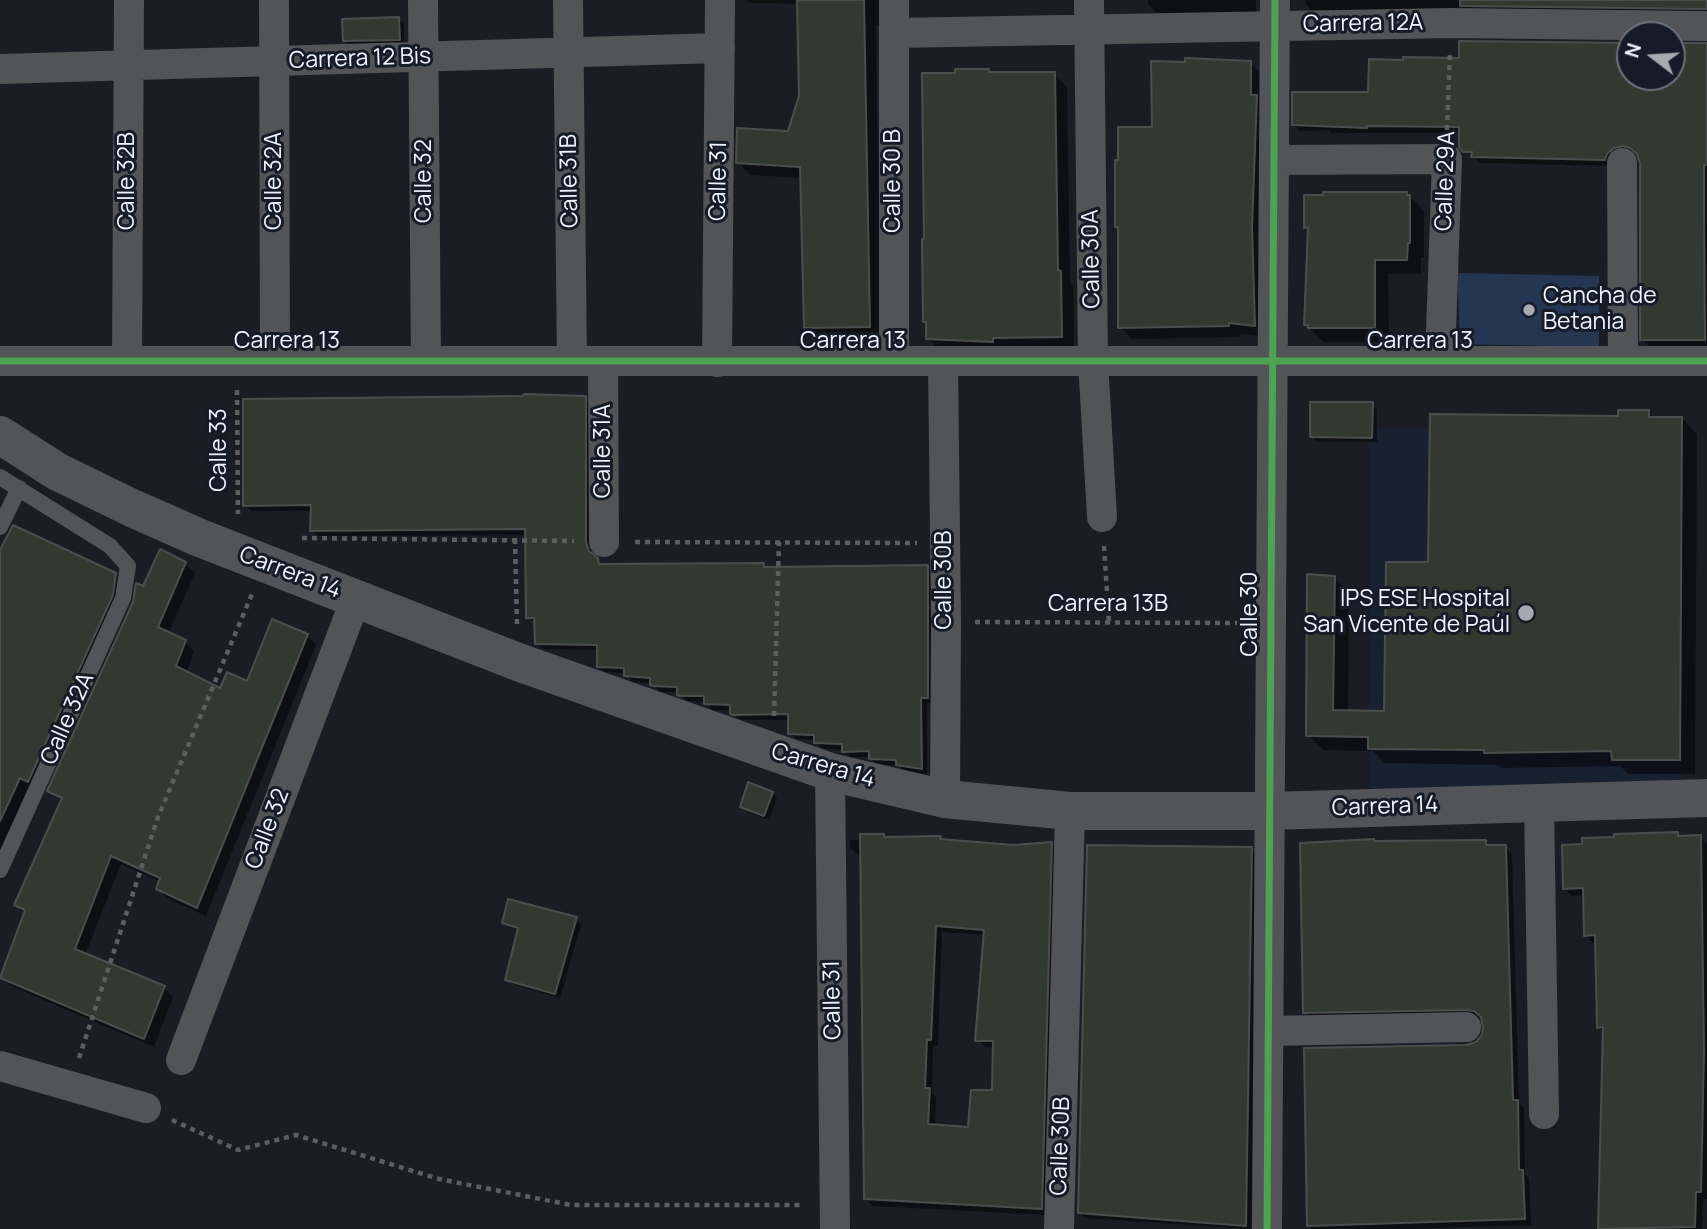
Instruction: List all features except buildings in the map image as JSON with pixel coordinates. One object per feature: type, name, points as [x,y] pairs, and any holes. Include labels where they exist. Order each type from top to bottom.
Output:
[{"type":"main road","name":"Carrera 14","points":[[0,435],[58,472],[132,508],[518,662],[831,772],[945,799],[1070,811],[1270,811],[1707,798]]},
{"type":"street","name":"Calle 32B","points":[[127,361],[129,0]]},
{"type":"street","name":"Calle 32A","points":[[274,0],[275,361]]},
{"type":"street","name":"Calle 32","points":[[424,0],[426,361]]},
{"type":"street","name":"Calle 31B","points":[[568,0],[572,361]]},
{"type":"street","name":"Calle 31","points":[[717,362],[720,0]]},
{"type":"street","name":"Calle 30 B","points":[[894,0],[894,361]]},
{"type":"street","name":"Carrera 12A","points":[[894,33],[1090,14],[1275,13],[1451,23],[1707,26]]},
{"type":"street","name":"Calle 30","points":[[1267,1229],[1275,13]]},
{"type":"street","name":"Calle 30A","points":[[1090,14],[1093,361],[1102,517]]},
{"type":"street","name":"Carrera 12 Bis","points":[[0,69],[720,48]]},
{"type":"street","points":[[1274,160],[1447,159]]},
{"type":"street","name":"Calle 29A","points":[[1440,361],[1447,159]]},
{"type":"street","points":[[1622,163],[1623,361]]},
{"type":"street","name":"Carrera 13","points":[[0,361],[1707,361]]},
{"type":"street","name":"Calle 31A","points":[[603,361],[604,542]]},
{"type":"street","name":"Calle 30B","points":[[943,362],[945,799]]},
{"type":"street","name":"Calle 32","points":[[181,1060],[356,598]]},
{"type":"street","name":"Calle 31","points":[[831,772],[835,1217]]},
{"type":"street","points":[[1539,803],[1544,1114]]},
{"type":"street","name":"Calle 30B","points":[[1059,1229],[1070,811]]},
{"type":"street","points":[[1269,1031],[1466,1027]]},
{"type":"street","points":[[0,1066],[146,1108]]},
{"type":"lane","points":[[0,477],[19,488],[0,527]]},
{"type":"lane","name":"Calle 32A","points":[[0,870],[123,598],[128,566],[110,546],[19,488]]},
{"type":"path","points":[[1102,517],[1109,622]]},
{"type":"path","points":[[515,539],[518,662]]},
{"type":"path","points":[[773,752],[779,541]]},
{"type":"path","points":[[70,1086],[158,817],[265,563]]},
{"type":"path","points":[[146,1108],[238,1150],[296,1135],[439,1179],[571,1205],[835,1217]]},
{"type":"shaded area","name":"Cancha de Betania","points":[[1457,273],[1599,276],[1599,347],[1460,344]]},
{"type":"shaded area","name":"IPS ESE Hospital San Vicente de Paúl","points":[[1684,425],[1680,797],[1370,799],[1369,429]]},
{"type":"cycle path","points":[[1267,1229],[1275,0]]},
{"type":"cycle path","points":[[0,361],[1707,361]]},
{"type":"place","name":"Cancha de Betania","points":[[1529,310]]},
{"type":"place","name":"IPS ESE Hospital San Vicente de Paúl","points":[[1526,613]]}]
